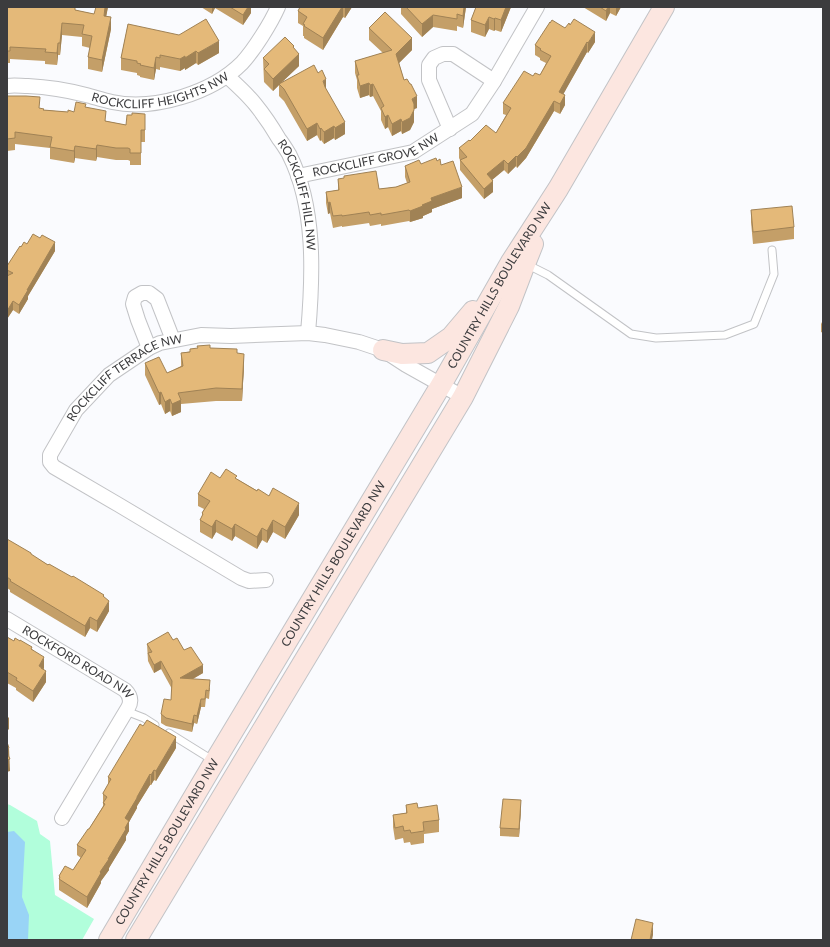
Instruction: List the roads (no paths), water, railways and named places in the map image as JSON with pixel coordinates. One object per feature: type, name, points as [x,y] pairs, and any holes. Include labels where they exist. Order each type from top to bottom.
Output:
[{"type":"main road","name":"COUNTRY HILLS BOULEVARD NW","points":[[109,940],[215,761],[513,267],[664,7]]},
{"type":"main road","name":"COUNTRY HILLS BOULEVARD NW","points":[[136,940],[463,397],[509,306],[513,267]]},
{"type":"main road","points":[[383,350],[402,354],[428,354],[451,337],[513,267]]},
{"type":"street","name":"ROCKCLIFF HEIGHTS NW","points":[[7,86],[49,87],[112,102],[135,105],[156,103],[196,92],[227,76],[243,62],[259,41],[278,7]]},
{"type":"street","name":"ROCKCLIFF GROVE NW","points":[[298,176],[413,152],[472,114],[537,7]]},
{"type":"street","name":"ROCKCLIFF GROVE NW","points":[[450,129],[429,80],[428,65],[434,58],[443,54],[453,54],[494,80]]},
{"type":"street","name":"ROCKCLIFF HILL NW","points":[[227,76],[254,103],[271,126],[289,154],[305,197],[311,244],[308,333]]},
{"type":"street","points":[[149,348],[133,304],[134,297],[142,293],[149,293],[157,299],[174,340]]},
{"type":"street","name":"ROCKCLIFF TERRACE NW","points":[[266,580],[249,581],[241,578],[54,467],[50,462],[50,455],[76,410],[108,375],[149,348],[160,343],[174,340],[201,335],[230,336],[308,333],[325,334],[359,342],[383,350],[406,365],[463,397]]},
{"type":"street","name":"ROCKFORD ROAD NW","points":[[7,619],[125,690],[130,696],[130,705],[62,818]]},
{"type":"lane","points":[[513,267],[548,275],[631,334],[656,338],[726,335],[754,324],[774,274],[772,250]]},
{"type":"lane","points":[[126,711],[144,718],[215,761]]},
{"type":"water","points":[[14,831],[25,842],[22,897],[29,915],[28,940],[7,940],[7,832]]}]
